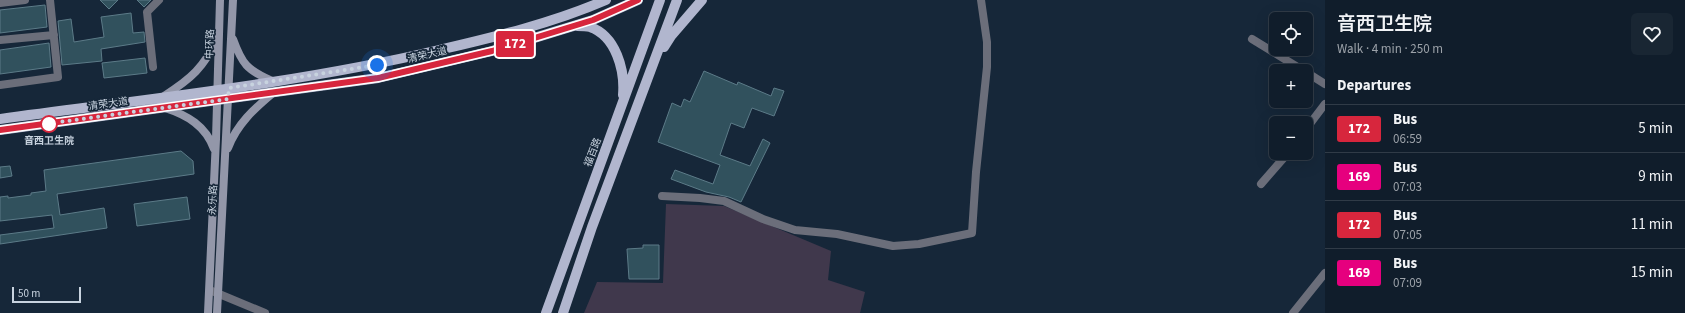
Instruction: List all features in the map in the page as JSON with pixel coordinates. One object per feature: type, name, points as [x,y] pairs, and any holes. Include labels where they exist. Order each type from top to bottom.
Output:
[{"type":"main road","name":"清荣大道","points":[[0,119],[229,88],[377,65],[488,39],[590,7],[606,0]]},
{"type":"main road","name":"清荣大道","points":[[0,130],[378,78],[492,51],[593,20],[638,0]]},
{"type":"main road","name":"福百路","points":[[546,313],[660,0]]},
{"type":"main road","points":[[563,313],[592,227],[677,0]]},
{"type":"main road","points":[[653,64],[671,36],[702,0]]},
{"type":"main road","points":[[571,26],[589,26],[603,34],[614,49],[623,73],[623,102]]},
{"type":"street","points":[[0,3],[25,0]]},
{"type":"street","points":[[0,86],[58,77],[50,0]]},
{"type":"street","points":[[153,67],[147,12],[159,0]]},
{"type":"street","name":"中环路","points":[[218,89],[220,0]]},
{"type":"street","points":[[229,88],[233,0]]},
{"type":"street","points":[[662,196],[724,201],[763,219],[795,230],[837,234],[893,246],[919,244],[972,233],[976,172],[987,67],[987,42],[981,0]]},
{"type":"street","points":[[0,40],[54,35]]},
{"type":"street","points":[[164,96],[195,74],[209,55],[219,35]]},
{"type":"street","points":[[231,35],[238,54],[247,67],[272,81]]},
{"type":"street","points":[[1252,39],[1292,64]]},
{"type":"street","points":[[1313,77],[1325,84]]},
{"type":"street","name":"永乐路","points":[[217,313],[229,88]]},
{"type":"street","name":"永乐路","points":[[208,313],[218,89]]},
{"type":"street","points":[[225,154],[233,135],[242,122],[273,93]]},
{"type":"street","points":[[1313,120],[1325,104]]},
{"type":"street","points":[[165,108],[182,114],[206,132],[216,154]]},
{"type":"street","points":[[1261,184],[1282,160]]},
{"type":"street","points":[[1293,313],[1325,273]]},
{"type":"street","points":[[209,290],[265,313]]},
{"type":"shaded area","points":[[666,204],[724,206],[831,251],[828,280],[865,292],[860,313],[584,313],[597,282],[663,283]]},
{"type":"building","points":[[100,0],[118,0],[109,9]]},
{"type":"building","points":[[137,0],[151,0],[144,7]]},
{"type":"building","points":[[45,5],[47,27],[0,33],[0,10]]},
{"type":"building","points":[[131,13],[133,33],[144,32],[145,42],[101,49],[102,61],[62,65],[58,21],[71,19],[74,42],[104,37],[101,17]]},
{"type":"building","points":[[49,43],[51,67],[0,74],[0,50]]},
{"type":"building","points":[[145,58],[147,73],[104,78],[102,63]]},
{"type":"building","points":[[704,71],[737,85],[738,82],[771,96],[774,88],[784,91],[774,116],[752,108],[744,128],[731,123],[720,155],[750,166],[763,139],[770,143],[741,202],[729,197],[706,192],[671,179],[675,170],[713,184],[720,165],[658,142],[672,103],[681,107],[684,99],[690,102]]},
{"type":"building","points":[[181,151],[193,161],[194,174],[57,194],[60,215],[104,208],[107,228],[0,244],[0,235],[54,228],[52,215],[0,221],[0,197],[8,196],[8,198],[31,195],[31,193],[46,191],[44,170]]},
{"type":"building","points":[[10,166],[12,176],[0,178],[0,167]]},
{"type":"building","points":[[187,197],[190,219],[137,226],[134,204]]},
{"type":"building","points":[[643,245],[659,245],[659,279],[629,279],[627,249],[643,248]]},
{"type":"bus line","name":"172","points":[[0,130],[378,78],[492,51],[593,20],[638,0]]},
{"type":"place","name":"音西卫生院","points":[[49,124]]},
{"type":"route","points":[[49,124],[45,124],[228,99],[229,88],[377,65]]}]
